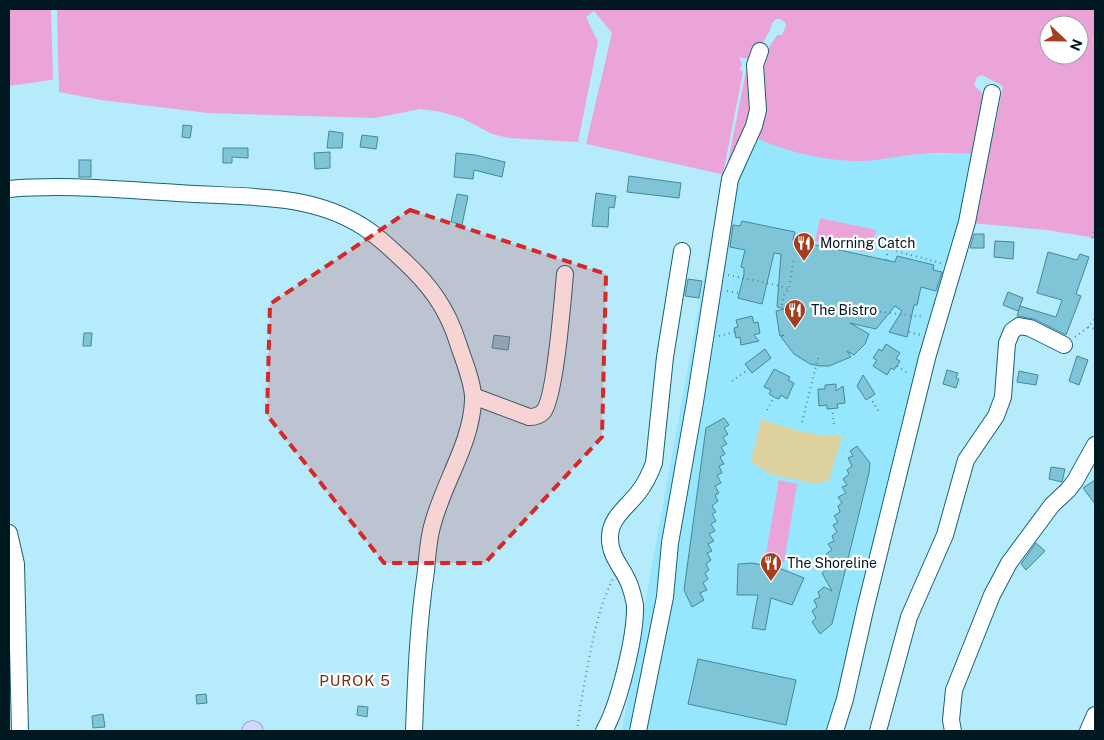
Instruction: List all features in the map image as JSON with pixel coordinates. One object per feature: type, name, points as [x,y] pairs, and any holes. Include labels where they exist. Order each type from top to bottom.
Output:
[{"type":"street","points":[[638,731],[665,597],[670,543],[730,179],[754,126],[758,110],[755,65],[760,52]]},
{"type":"street","points":[[836,731],[846,699],[867,601],[927,358],[967,222],[992,93]]},
{"type":"street","points":[[9,189],[108,188],[181,194],[256,196],[312,204],[350,220],[386,244],[411,267],[436,295],[447,312],[456,337],[473,396],[473,411],[431,529],[421,608],[414,731]]},
{"type":"street","points":[[604,731],[617,703],[632,632],[635,604],[629,584],[613,555],[609,538],[613,522],[648,478],[654,463],[665,357],[682,252]]},
{"type":"street","points":[[473,396],[529,417],[543,413],[551,390],[565,274]]},
{"type":"street","points":[[878,731],[909,617],[944,536],[966,460],[996,416],[1003,397],[1007,343],[1012,331],[1019,326],[1030,328],[1064,345]]},
{"type":"street","points":[[953,731],[951,720],[954,690],[992,596],[1009,563],[1052,505],[1075,481],[1095,445]]},
{"type":"street","points":[[9,533],[16,564],[20,731]]},
{"type":"street","points":[[1088,731],[1095,714]]},
{"type":"path","points":[[1092,238],[1095,229]]},
{"type":"path","points":[[886,260],[888,250],[954,266]]},
{"type":"path","points":[[782,305],[784,295],[789,289],[794,258]]},
{"type":"path","points":[[727,275],[789,289]]},
{"type":"path","points":[[724,290],[739,293]]},
{"type":"path","points":[[865,310],[929,318]]},
{"type":"path","points":[[1064,345],[1095,319]]},
{"type":"path","points":[[1088,326],[1095,328]]},
{"type":"path","points":[[719,336],[735,332]]},
{"type":"path","points":[[909,332],[923,336]]},
{"type":"path","points":[[802,422],[819,354]]},
{"type":"path","points":[[897,366],[909,374]]},
{"type":"path","points":[[732,381],[749,369]]},
{"type":"path","points":[[767,410],[774,396]]},
{"type":"path","points":[[870,398],[879,412]]},
{"type":"path","points":[[832,408],[834,425]]},
{"type":"path","points":[[577,731],[582,693],[595,630],[607,591],[619,568]]},
{"type":"highlighted area","points":[[410,210],[606,274],[602,437],[485,563],[384,563],[267,415],[270,304]]},
{"type":"shaded area","points":[[9,9],[1095,9],[1095,238],[1047,230],[971,223],[978,154],[928,153],[878,160],[836,160],[806,155],[778,147],[752,136],[734,177],[578,142],[509,138],[492,134],[462,118],[437,111],[420,109],[375,118],[208,113],[101,100],[59,92],[58,79],[9,86]]},
{"type":"shaded area","points":[[752,136],[811,155],[837,159],[863,161],[921,154],[978,154],[971,223],[839,731],[622,731],[723,174],[734,177]]},
{"type":"shaded area","points":[[820,218],[876,230],[871,253],[815,241]]},
{"type":"shaded area","points":[[761,419],[801,432],[842,436],[828,482],[812,483],[773,475],[751,462]]},
{"type":"shaded area","points":[[779,480],[797,484],[784,562],[765,559]]},
{"type":"pier","points":[[51,9],[57,9],[59,92],[57,92],[56,81],[53,81]]},
{"type":"pier","points":[[594,11],[612,33],[586,144],[578,142],[598,42],[586,17]]},
{"type":"pier","points":[[776,19],[785,22],[786,26],[782,35],[777,35],[759,63],[762,113],[734,177],[723,174],[743,72],[740,70],[742,64],[739,57],[748,59],[749,71],[746,71],[726,172],[752,122],[751,63],[772,23]]},
{"type":"pier","points":[[982,75],[1003,86],[995,127],[991,127],[988,104],[983,94],[974,85],[977,77]]},
{"type":"building","points":[[183,125],[192,126],[190,138],[182,137]]},
{"type":"building","points":[[329,131],[343,133],[342,148],[327,148]]},
{"type":"building","points":[[362,135],[378,137],[376,149],[360,147]]},
{"type":"building","points":[[223,148],[248,148],[248,158],[232,157],[232,163],[223,163]]},
{"type":"building","points":[[330,152],[330,168],[315,169],[314,153]]},
{"type":"building","points":[[456,153],[505,162],[502,177],[474,170],[473,179],[454,177]]},
{"type":"building","points":[[79,160],[91,160],[91,177],[79,177]]},
{"type":"building","points":[[629,176],[681,183],[679,198],[627,192]]},
{"type":"building","points":[[596,193],[616,196],[614,208],[609,207],[608,227],[592,226]]},
{"type":"building","points":[[457,194],[468,196],[462,225],[451,222]]},
{"type":"building","points":[[742,221],[795,232],[793,240],[895,262],[897,256],[934,265],[933,270],[942,272],[936,291],[921,287],[917,305],[914,305],[907,337],[889,332],[902,311],[895,306],[876,329],[850,323],[869,334],[865,344],[854,355],[847,351],[851,357],[829,366],[810,364],[794,354],[781,337],[784,335],[780,336],[776,311],[785,309],[777,307],[781,254],[774,253],[762,304],[738,298],[744,274],[744,268],[741,267],[745,250],[730,247],[733,225],[740,226]]},
{"type":"building","points":[[974,234],[984,234],[984,248],[970,248]]},
{"type":"building","points":[[995,241],[1014,242],[1013,259],[994,257]]},
{"type":"building","points":[[1048,252],[1077,260],[1080,254],[1089,257],[1076,294],[1081,296],[1066,335],[1034,319],[1017,316],[1020,306],[1056,317],[1062,300],[1037,293]]},
{"type":"building","points":[[688,279],[702,281],[699,298],[685,296]]},
{"type":"building","points":[[1008,292],[1023,298],[1018,311],[1003,305]]},
{"type":"building","points":[[752,316],[754,323],[758,322],[760,333],[754,335],[759,341],[741,345],[740,337],[736,338],[734,328],[738,327],[736,320]]},
{"type":"building","points":[[84,333],[92,333],[91,346],[83,346]]},
{"type":"building","points":[[494,335],[510,337],[508,350],[492,348]]},
{"type":"building","points":[[886,344],[900,353],[896,359],[900,361],[894,370],[891,368],[887,375],[873,366],[877,360],[873,358],[879,349],[882,351]]},
{"type":"building","points":[[765,349],[771,358],[752,373],[745,364]]},
{"type":"building","points":[[1077,356],[1088,360],[1079,385],[1069,381]]},
{"type":"building","points":[[774,369],[790,377],[788,380],[794,383],[787,399],[781,395],[779,399],[774,397],[769,394],[771,390],[764,387]]},
{"type":"building","points":[[947,370],[958,373],[956,378],[959,379],[956,388],[943,384]]},
{"type":"building","points":[[1019,371],[1038,375],[1036,385],[1017,382]]},
{"type":"building","points":[[863,375],[875,394],[866,400],[857,386]]},
{"type":"building","points":[[836,384],[836,391],[843,386],[845,403],[837,404],[838,408],[827,409],[827,405],[819,406],[818,389],[825,389],[825,385]]},
{"type":"building","points":[[724,418],[729,425],[724,428],[728,434],[723,438],[727,444],[721,447],[725,454],[720,457],[724,464],[719,466],[722,473],[717,475],[721,483],[715,486],[719,493],[715,495],[718,501],[712,506],[716,512],[712,514],[716,521],[711,524],[715,531],[709,534],[714,541],[708,544],[712,551],[707,553],[711,560],[706,564],[709,570],[705,573],[708,579],[703,583],[707,590],[700,593],[704,600],[692,607],[684,590],[706,428]]},
{"type":"building","points":[[857,446],[870,463],[869,473],[832,624],[820,634],[812,622],[816,618],[812,611],[817,607],[814,600],[820,597],[818,592],[824,587],[832,591],[822,573],[827,569],[823,563],[829,559],[826,554],[832,550],[828,544],[834,541],[832,536],[837,532],[833,525],[838,522],[834,516],[840,512],[838,506],[842,503],[838,497],[846,493],[842,487],[847,485],[843,479],[849,474],[847,470],[852,466],[848,458],[853,456],[850,451]]},
{"type":"building","points":[[1051,467],[1065,469],[1062,482],[1049,479]]},
{"type":"building","points":[[1095,480],[1095,504],[1083,488]]},
{"type":"building","points":[[1036,543],[1045,551],[1026,570],[1021,564]]},
{"type":"building","points":[[752,563],[779,568],[804,578],[792,605],[771,598],[765,630],[752,628],[758,595],[737,595],[738,564]]},
{"type":"building","points":[[698,659],[796,680],[786,725],[688,704]]},
{"type":"building","points":[[206,694],[207,703],[197,704],[196,695]]},
{"type":"building","points":[[358,706],[368,707],[367,717],[357,715]]},
{"type":"building","points":[[103,714],[105,727],[93,728],[92,716]]},
{"type":"place","name":"Morning Catch","points":[[804,262]]},
{"type":"place","name":"The Bistro","points":[[795,329]]},
{"type":"place","name":"The Shoreline","points":[[771,582]]},
{"type":"district","name":"PUROK 5","points":[[355,681]]}]
